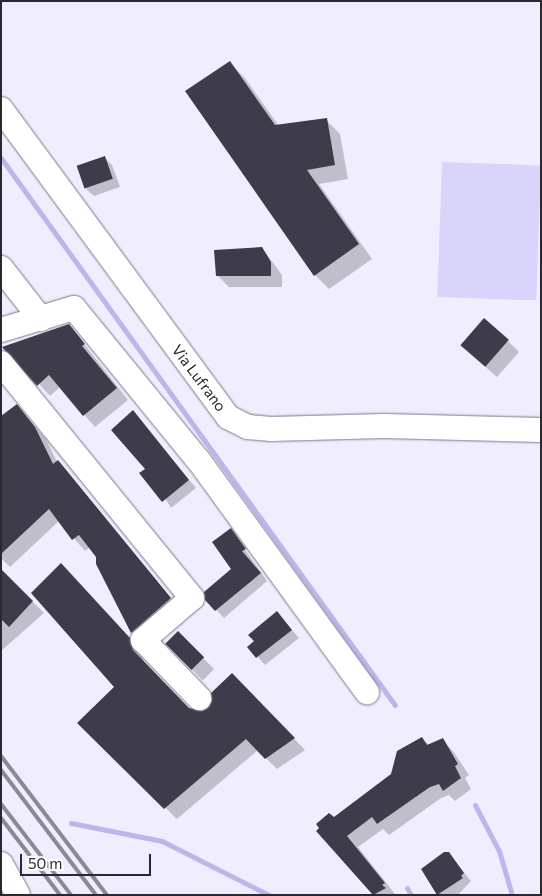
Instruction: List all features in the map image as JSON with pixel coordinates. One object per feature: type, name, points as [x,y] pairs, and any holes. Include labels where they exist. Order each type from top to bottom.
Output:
[{"type":"street","name":"Via Lufrano","points":[[1,110],[228,416],[248,427],[271,429],[384,426],[541,430]]},
{"type":"street","points":[[1,268],[41,319]]},
{"type":"street","points":[[1,330],[74,308],[199,461],[367,692]]},
{"type":"street","points":[[1,363],[192,598],[143,640],[199,698]]},
{"type":"street","points":[[1,864],[18,895]]},
{"type":"shaded area","points":[[442,162],[541,165],[536,300],[437,297]]},
{"type":"building","points":[[230,61],[275,125],[327,118],[335,165],[307,170],[359,244],[314,276],[185,91]]},
{"type":"building","points":[[105,156],[113,179],[84,188],[77,166]]},
{"type":"building","points":[[262,247],[271,262],[271,276],[216,276],[214,250]]},
{"type":"building","points":[[484,318],[509,340],[485,367],[460,345]]},
{"type":"building","points":[[69,324],[85,344],[82,346],[117,388],[83,416],[49,375],[37,386],[2,347]]},
{"type":"building","points":[[17,404],[35,427],[53,464],[58,460],[171,598],[131,633],[96,564],[96,557],[79,535],[72,540],[49,509],[1,554],[1,416]]},
{"type":"building","points":[[133,410],[189,480],[162,502],[139,473],[145,469],[111,430]]},
{"type":"building","points":[[231,528],[246,549],[242,551],[261,573],[215,611],[205,600],[204,592],[231,569],[212,542]]},
{"type":"building","points":[[61,563],[130,638],[133,650],[189,708],[202,711],[208,708],[212,701],[211,693],[232,673],[295,738],[265,759],[246,739],[164,809],[77,723],[114,687],[31,593]]},
{"type":"building","points":[[1,569],[33,601],[9,627],[1,619]]},
{"type":"building","points":[[277,611],[292,630],[256,658],[247,647],[254,641],[248,635]]},
{"type":"building","points":[[178,631],[204,657],[191,670],[165,644]]},
{"type":"building","points":[[422,737],[427,745],[443,738],[458,764],[455,766],[461,778],[443,791],[439,784],[430,787],[377,824],[372,817],[347,836],[385,883],[382,885],[386,888],[373,895],[316,831],[319,828],[316,824],[329,813],[334,817],[391,774],[397,751]]},
{"type":"building","points":[[444,852],[449,852],[464,873],[461,876],[463,878],[437,895],[421,869]]},
{"type":"waterway","points":[[1,158],[395,705]]},
{"type":"waterway","points":[[475,805],[499,851],[512,895]]},
{"type":"waterway","points":[[71,823],[162,841],[269,895]]},
{"type":"waterway","points":[[407,888],[411,895]]},
{"type":"railway","points":[[1,756],[107,895]]},
{"type":"railway","points":[[1,770],[96,895]]},
{"type":"railway","points":[[1,804],[71,895]]},
{"type":"railway","points":[[1,818],[60,895]]}]
